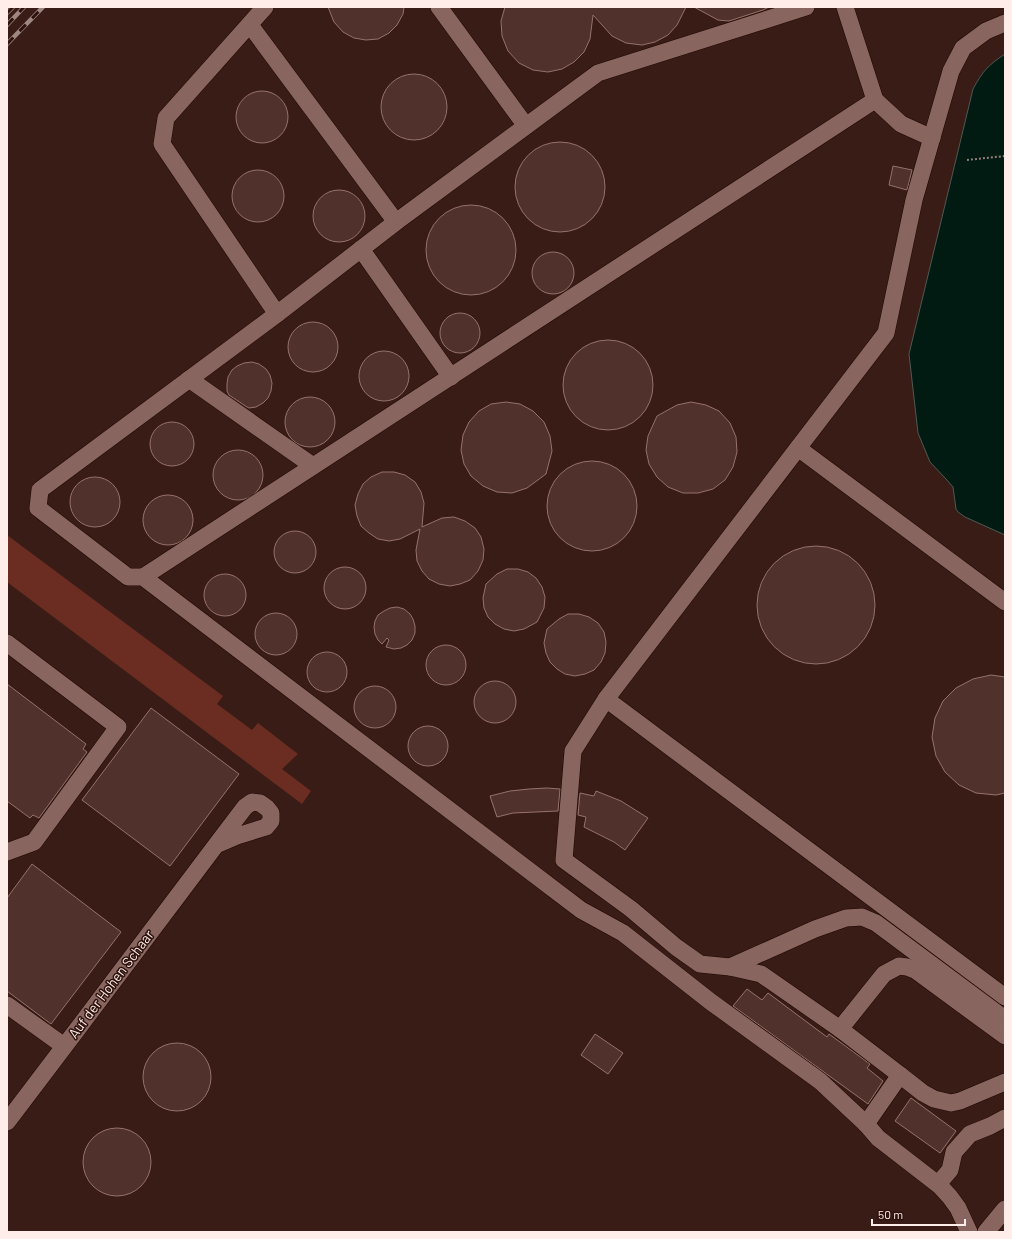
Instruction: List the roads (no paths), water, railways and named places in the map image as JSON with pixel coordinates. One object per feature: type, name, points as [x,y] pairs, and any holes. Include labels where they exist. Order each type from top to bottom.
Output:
[{"type":"street","points":[[266,7],[166,118],[162,144],[277,314]]},
{"type":"street","points":[[439,7],[526,126]]},
{"type":"street","points":[[806,7],[598,73],[396,222],[277,314],[40,490],[38,508],[128,577],[143,577],[875,100]]},
{"type":"street","points":[[845,7],[875,100],[901,124],[932,138]]},
{"type":"street","points":[[1005,23],[986,31],[963,48],[951,71],[914,200],[886,333],[606,699],[573,751],[564,860],[631,909],[676,947],[700,964],[730,967],[760,974],[840,1030],[923,1093],[934,1099],[951,1103],[960,1101],[1005,1082]]},
{"type":"street","points":[[250,25],[396,222]]},
{"type":"street","points":[[361,249],[451,377]]},
{"type":"street","points":[[189,380],[313,466]]},
{"type":"street","points":[[798,448],[1005,602]]},
{"type":"street","points":[[143,577],[581,910],[623,933],[711,1002],[820,1081],[866,1124],[878,1138],[938,1184],[958,1208],[969,1232]]},
{"type":"street","points":[[7,643],[118,727],[34,842],[7,852]]},
{"type":"street","points":[[606,699],[1005,997]]},
{"type":"street","name":"Auf der Hohen Schaar","points":[[7,1122],[216,845]]},
{"type":"street","points":[[730,967],[815,929],[846,918],[862,917],[876,923],[1005,1019]]},
{"type":"street","points":[[840,1030],[884,974],[899,966],[914,970],[1005,1036]]},
{"type":"street","points":[[7,1005],[64,1046]]},
{"type":"street","points":[[866,1124],[900,1075]]},
{"type":"street","points":[[938,1184],[950,1170],[954,1152],[970,1134],[1005,1118]]},
{"type":"street","points":[[986,1232],[1005,1209]]},
{"type":"railway","points":[[7,13],[13,7]]},
{"type":"railway","points":[[7,25],[24,7]]},
{"type":"railway","points":[[7,44],[43,7]]}]
